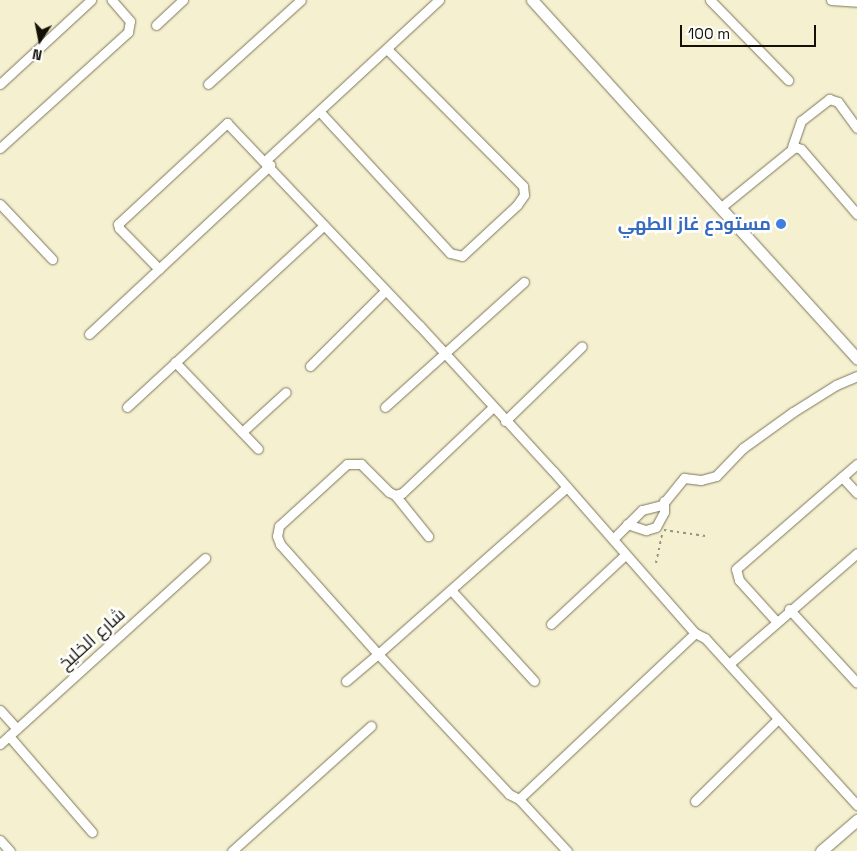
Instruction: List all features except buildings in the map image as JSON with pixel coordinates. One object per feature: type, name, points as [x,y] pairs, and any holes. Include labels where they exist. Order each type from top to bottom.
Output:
[{"type":"street","points":[[0,84],[91,0]]},
{"type":"street","points":[[0,148],[128,32],[130,21],[112,0]]},
{"type":"street","points":[[156,25],[183,0]]},
{"type":"street","points":[[208,84],[301,0]]},
{"type":"street","points":[[89,334],[439,0]]},
{"type":"street","points":[[532,0],[857,359]]},
{"type":"street","points":[[710,0],[788,80]]},
{"type":"street","points":[[831,0],[857,2]]},
{"type":"street","points":[[320,112],[450,254],[462,256],[517,204],[524,195],[523,186],[388,50]]},
{"type":"street","points":[[720,208],[792,147],[801,121],[829,99],[838,102],[857,128]]},
{"type":"street","points":[[158,269],[118,228],[118,224],[225,123],[268,163],[386,290],[613,539],[695,633],[705,638],[857,806]]},
{"type":"street","points":[[792,147],[802,149],[857,214]]},
{"type":"street","points":[[0,204],[52,259]]},
{"type":"street","points":[[127,407],[324,225]]},
{"type":"street","points":[[384,407],[443,352],[524,282]]},
{"type":"street","points":[[310,366],[386,290]]},
{"type":"street","points":[[505,421],[582,346]]},
{"type":"street","points":[[175,362],[258,449]]},
{"type":"street","points":[[613,539],[642,510],[657,508],[684,478],[701,480],[716,476],[744,448],[793,412],[829,389],[857,376]]},
{"type":"street","points":[[242,432],[286,392]]},
{"type":"street","points":[[395,495],[402,493],[492,408]]},
{"type":"street","points":[[428,536],[395,495],[361,464],[347,464],[277,531],[280,544],[378,654],[509,794],[519,799],[567,851]]},
{"type":"street","points":[[776,621],[739,580],[736,569],[857,464]]},
{"type":"street","points":[[842,476],[857,493]]},
{"type":"street","points":[[346,681],[566,487]]},
{"type":"street","points":[[627,524],[646,530],[656,527],[664,512],[664,501]]},
{"type":"street","points":[[729,664],[857,552]]},
{"type":"street","points":[[551,624],[625,555]]},
{"type":"street","name":"شارع الخليخ","points":[[0,744],[205,558]]},
{"type":"street","points":[[451,590],[534,681]]},
{"type":"street","points":[[790,609],[857,683]]},
{"type":"street","points":[[519,799],[695,633]]},
{"type":"street","points":[[0,710],[17,729]]},
{"type":"street","points":[[695,801],[778,719]]},
{"type":"street","points":[[232,851],[371,726]]},
{"type":"street","points":[[9,736],[92,832]]},
{"type":"street","points":[[821,851],[857,820]]},
{"type":"street","points":[[0,840],[10,851]]},
{"type":"path","points":[[656,563],[662,530],[706,536]]},
{"type":"place","name":"مستودع غاز الطهي","points":[[781,224]]}]
